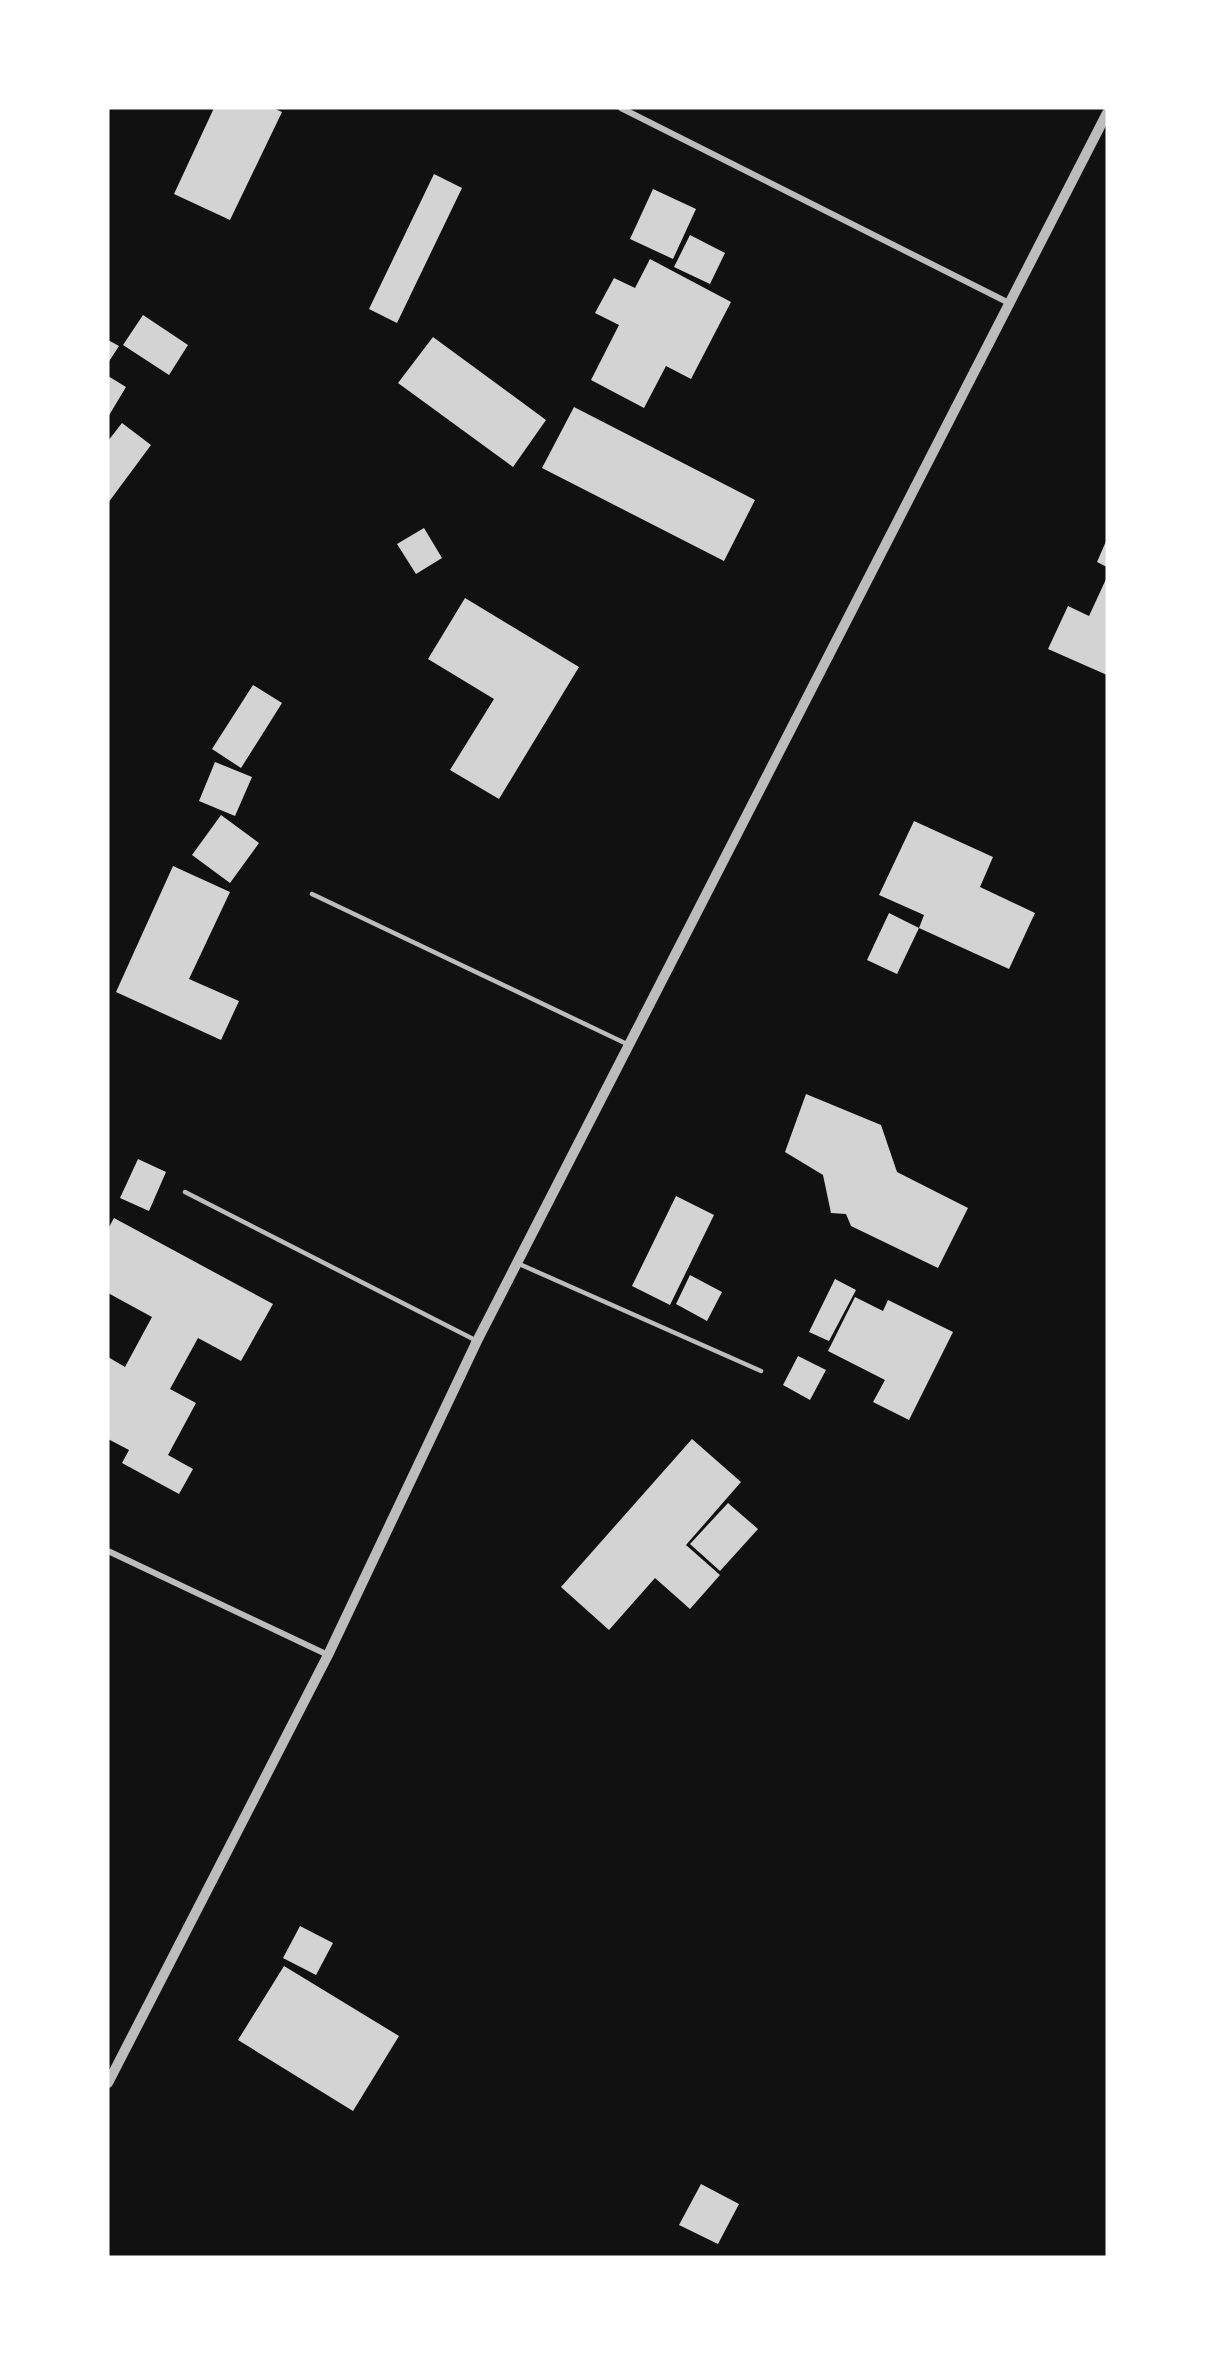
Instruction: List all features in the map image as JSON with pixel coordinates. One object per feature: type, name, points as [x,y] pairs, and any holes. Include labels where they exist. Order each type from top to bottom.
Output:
[{"type":"street","points":[[621,108],[1011,304]]},
{"type":"street","points":[[108,2083],[328,1655],[477,1341],[1107,113]]},
{"type":"street","points":[[108,1551],[328,1655]]},
{"type":"lane","points":[[312,894],[629,1045]]},
{"type":"lane","points":[[185,1192],[477,1341]]},
{"type":"lane","points":[[517,1263],[761,1371]]},
{"type":"building","points":[[214,108],[273,108],[282,112],[230,220],[174,194]]},
{"type":"building","points":[[434,174],[462,188],[397,323],[369,309]]},
{"type":"building","points":[[653,189],[696,209],[673,259],[630,239]]},
{"type":"building","points":[[690,235],[725,253],[710,284],[674,267]]},
{"type":"building","points":[[650,259],[731,302],[691,379],[666,366],[644,408],[591,380],[619,325],[595,313],[614,278],[635,288]]},
{"type":"building","points":[[143,315],[188,345],[169,375],[123,345]]},
{"type":"building","points":[[433,337],[546,420],[513,467],[398,383]]},
{"type":"building","points":[[108,340],[119,346],[108,363]]},
{"type":"building","points":[[108,376],[126,387],[108,417]]},
{"type":"building","points":[[574,407],[755,500],[724,561],[542,468]]},
{"type":"building","points":[[122,423],[151,445],[108,503],[108,441]]},
{"type":"building","points":[[424,528],[442,558],[416,574],[397,544]]},
{"type":"building","points":[[1107,539],[1107,567],[1097,562]]},
{"type":"building","points":[[1107,577],[1107,675],[1048,649],[1068,606],[1089,616]]},
{"type":"building","points":[[465,598],[579,667],[499,799],[450,770],[494,699],[428,659]]},
{"type":"building","points":[[253,685],[282,703],[241,768],[212,749]]},
{"type":"building","points":[[215,762],[252,777],[235,816],[199,801]]},
{"type":"building","points":[[221,815],[259,843],[230,883],[192,855]]},
{"type":"building","points":[[914,821],[993,857],[980,887],[1035,913],[1009,969],[919,928],[924,915],[879,895]]},
{"type":"building","points":[[173,866],[230,892],[189,979],[239,1001],[221,1040],[116,992]]},
{"type":"building","points":[[889,913],[919,928],[897,974],[867,960]]},
{"type":"building","points":[[806,1094],[881,1125],[897,1172],[968,1208],[938,1268],[851,1226],[846,1214],[831,1213],[823,1175],[785,1152]]},
{"type":"building","points":[[138,1159],[166,1172],[149,1211],[120,1198]]},
{"type":"building","points":[[676,1196],[714,1215],[670,1305],[632,1286]]},
{"type":"building","points":[[114,1218],[273,1304],[241,1361],[198,1338],[170,1389],[196,1403],[168,1455],[193,1469],[179,1494],[122,1463],[129,1450],[108,1439],[108,1357],[125,1367],[152,1317],[108,1293],[108,1229]]},
{"type":"building","points":[[690,1275],[722,1292],[707,1321],[676,1304]]},
{"type":"building","points":[[835,1279],[856,1290],[829,1341],[809,1332]]},
{"type":"building","points":[[855,1297],[883,1311],[888,1300],[953,1332],[909,1420],[873,1402],[885,1380],[828,1351]]},
{"type":"building","points":[[798,1356],[826,1370],[810,1400],[783,1385]]},
{"type":"building","points":[[692,1439],[741,1482],[686,1545],[720,1575],[690,1609],[655,1578],[609,1630],[561,1587]]},
{"type":"building","points":[[728,1503],[758,1529],[720,1571],[690,1544]]},
{"type":"building","points":[[300,1926],[333,1943],[316,1975],[283,1958]]},
{"type":"building","points":[[284,1966],[399,2036],[353,2111],[238,2040]]},
{"type":"building","points":[[701,2184],[739,2204],[718,2244],[679,2225]]}]
